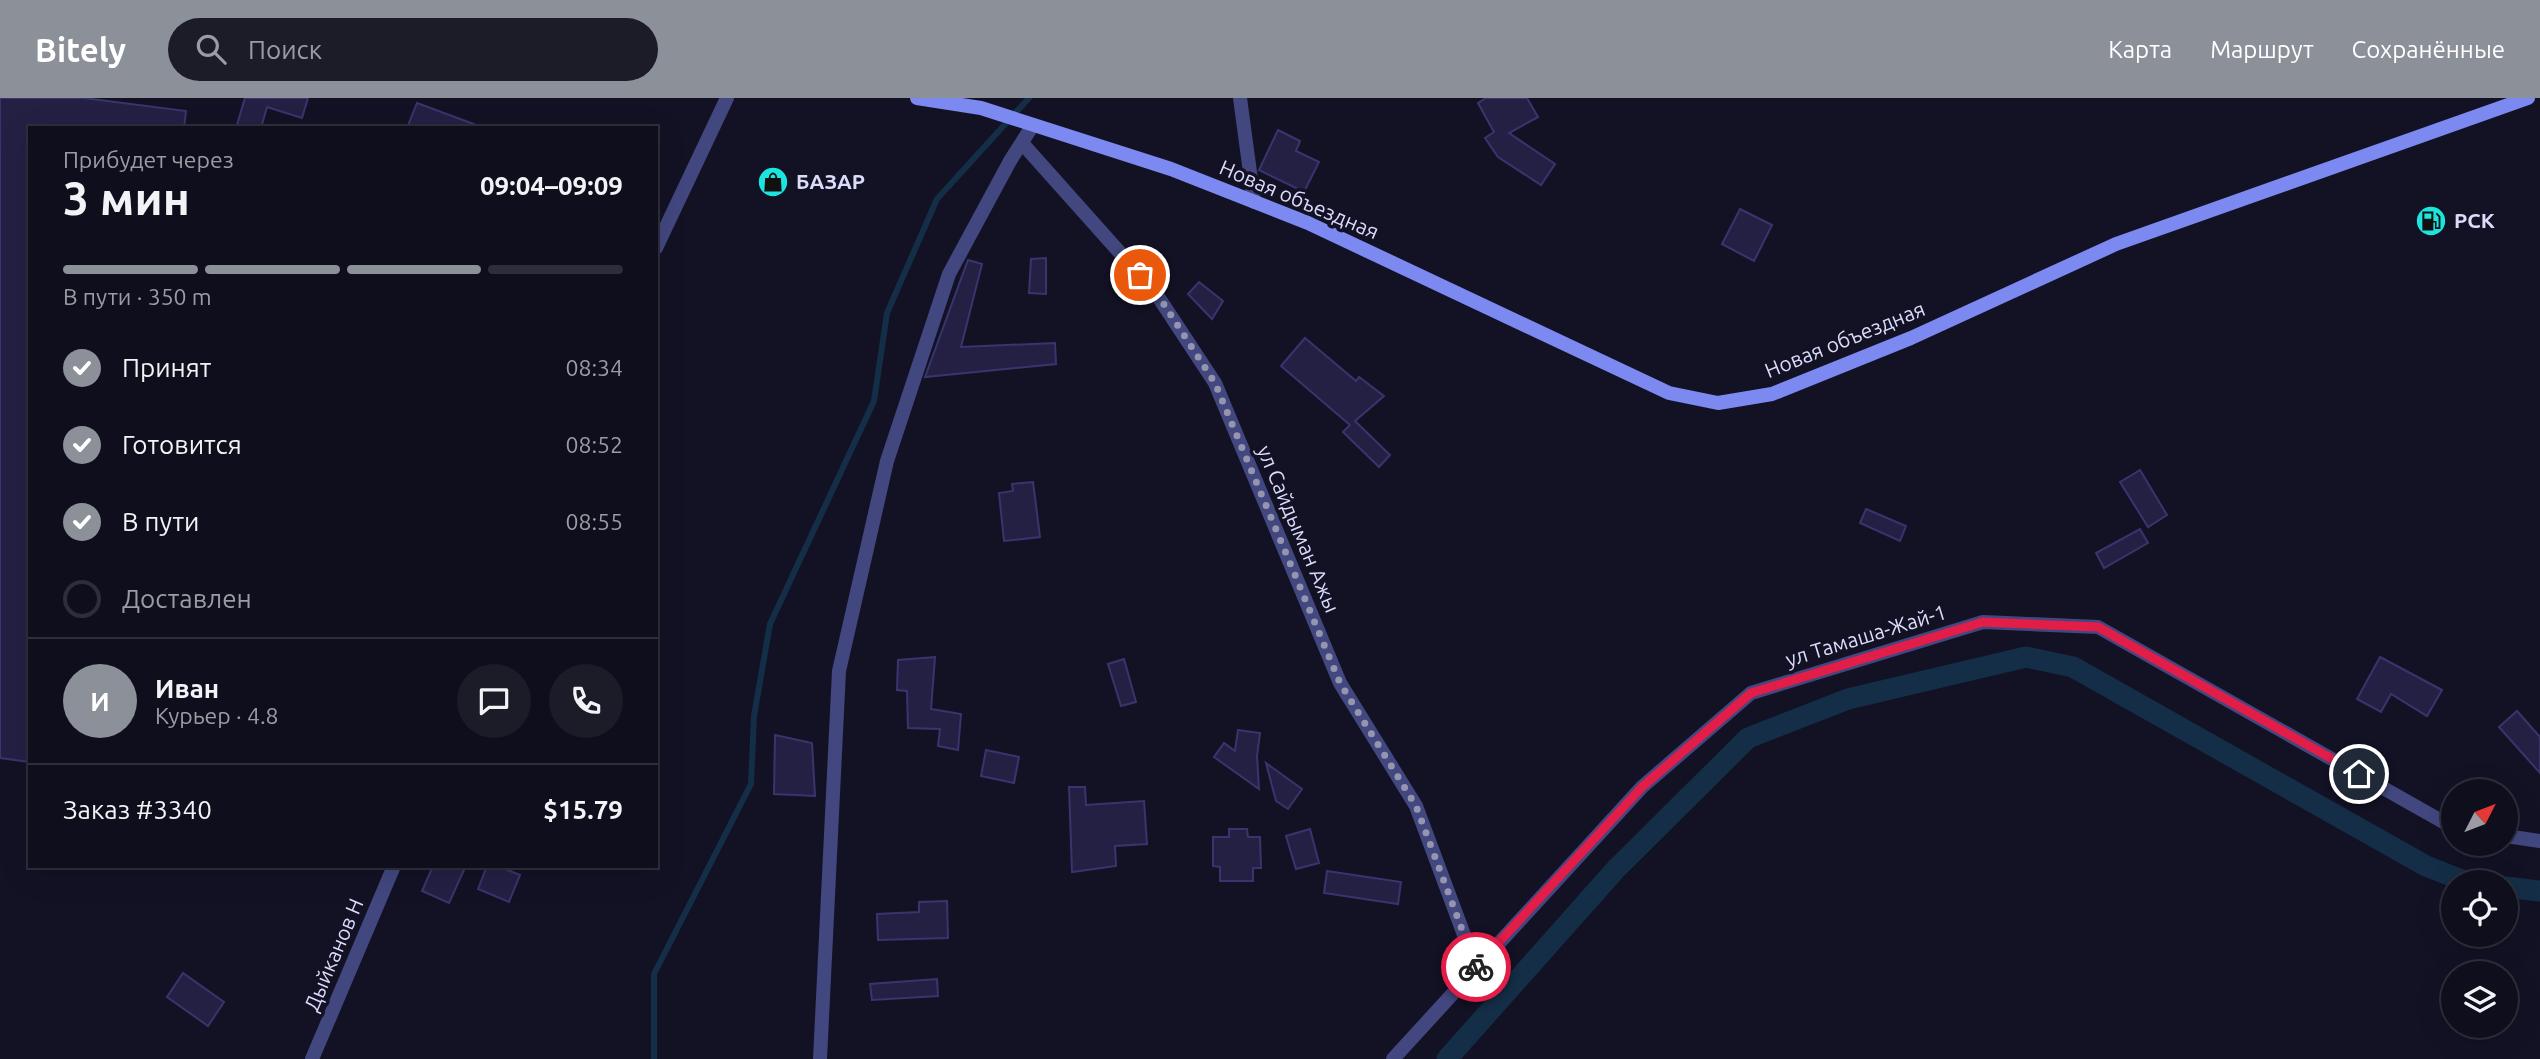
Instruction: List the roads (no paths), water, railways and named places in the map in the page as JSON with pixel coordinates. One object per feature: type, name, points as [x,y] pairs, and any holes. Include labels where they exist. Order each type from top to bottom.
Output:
[{"type":"main road","name":"Новая объездная","points":[[917,98],[981,108],[1171,169],[1308,223],[1669,393],[1718,402],[1772,394],[1911,338],[2116,244],[2528,98]]},
{"type":"street","points":[[658,244],[727,98]]},
{"type":"street","points":[[1240,98],[1254,202]]},
{"type":"street","points":[[820,1059],[839,671],[887,461],[949,274],[1022,143],[1029,124]]},
{"type":"street","name":"ул Сайдыман Ажы","points":[[1022,143],[1156,292],[1215,383],[1340,683],[1416,806],[1476,967]]},
{"type":"street","name":"ул Тамаша-Жай-1","points":[[1393,1059],[1642,787],[1751,693],[1983,622],[2098,627],[2441,821]]},
{"type":"street","points":[[2518,838],[2540,841]]},
{"type":"street","name":"Дыйканов Н","points":[[312,1059],[393,868]]},
{"type":"waterway","points":[[654,1059],[654,974],[751,784],[754,716],[770,624],[874,401],[887,313],[937,199],[1029,98]]},
{"type":"waterway","points":[[1447,1059],[1616,869],[1748,738],[1848,699],[2026,657],[2073,667],[2426,866],[2441,872]]},
{"type":"waterway","points":[[2518,888],[2540,891]]},
{"type":"place","name":"БАЗАР","points":[[773,182]]},
{"type":"place","name":"РСК","points":[[2431,221]]}]
